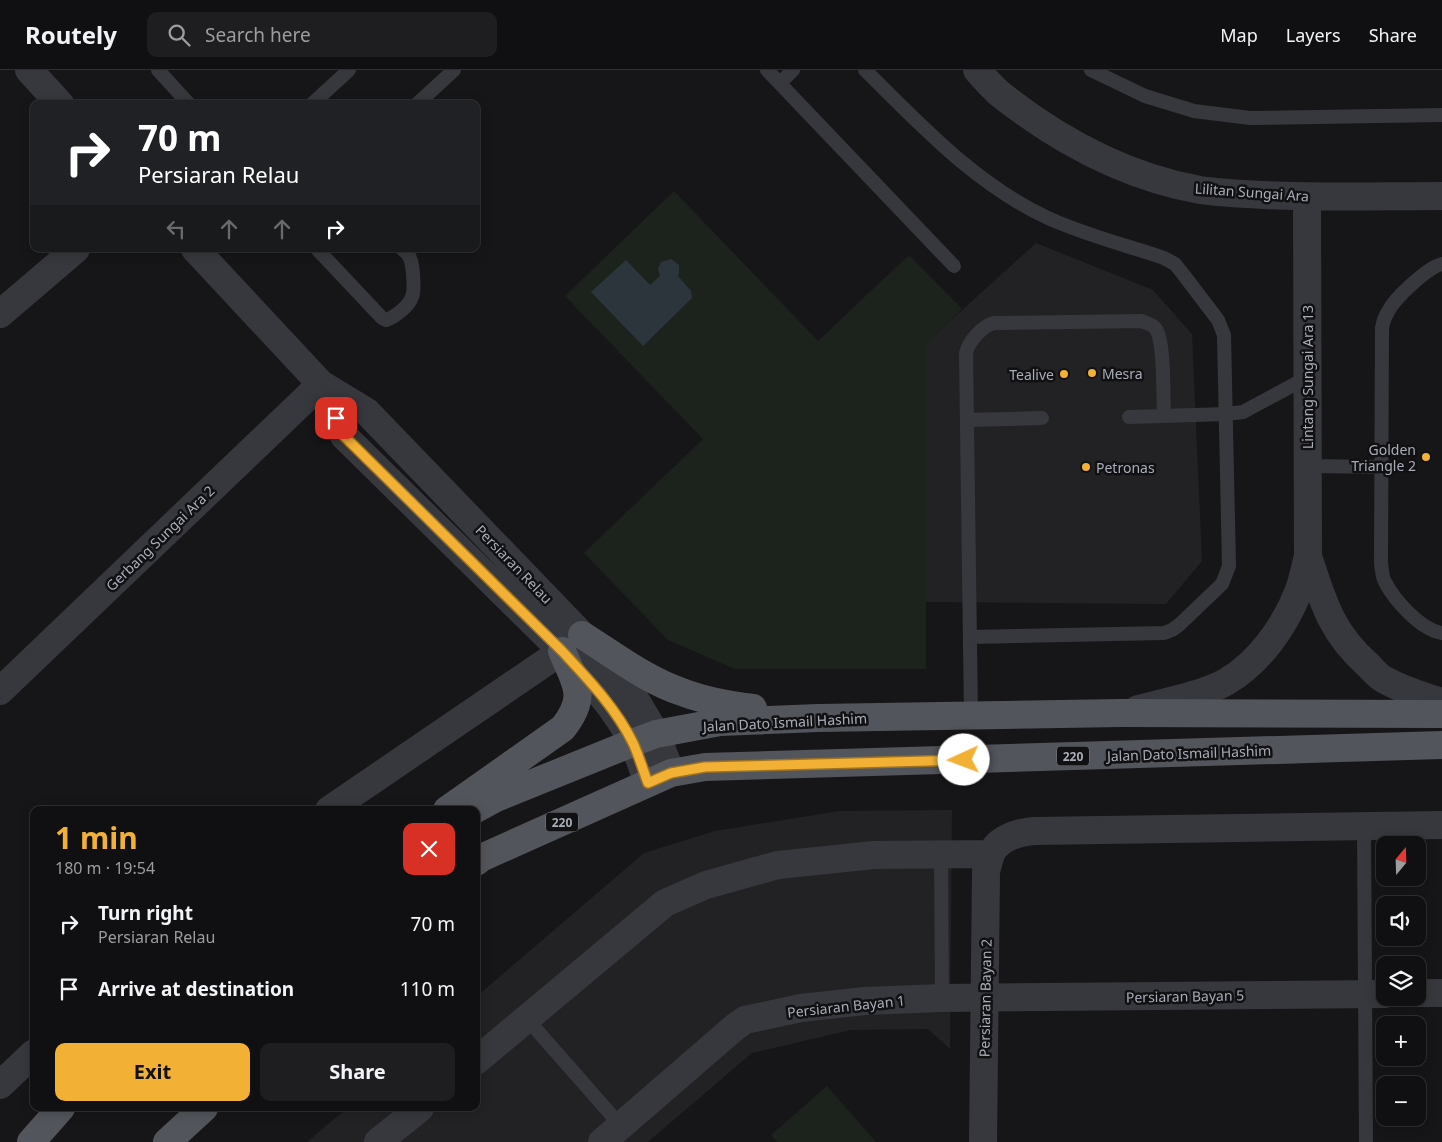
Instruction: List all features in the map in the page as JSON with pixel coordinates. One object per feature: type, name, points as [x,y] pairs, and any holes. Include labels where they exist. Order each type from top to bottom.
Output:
[{"type":"main road","points":[[572,643],[680,692],[719,703],[818,718]]},
{"type":"main road","points":[[453,806],[557,733],[572,717],[579,692],[572,643]]},
{"type":"main road","name":"Jalan Dato Ismail Hashim","points":[[480,807],[496,798],[644,738],[720,722],[818,718],[1121,714],[1442,714]]},
{"type":"main road","name":"Jalan Dato Ismail Hashim","points":[[480,859],[660,778],[705,767],[1442,745]]},
{"type":"main road","points":[[31,1142],[58,1111]]},
{"type":"main road","points":[[167,1142],[201,1111]]},
{"type":"street","points":[[29,70],[56,100]]},
{"type":"street","name":"Lilitan Sungai Ara","points":[[977,70],[999,94],[1058,135],[1110,162],[1164,182],[1200,190],[1307,197],[1442,196]]},
{"type":"street","name":"Lintang Sungai Ara 13","points":[[1121,714],[1191,695],[1225,682],[1248,667],[1267,646],[1286,617],[1300,588],[1308,556],[1307,197]]},
{"type":"street","points":[[0,314],[72,252]]},
{"type":"street","name":"Persiaran Relau","points":[[197,252],[321,384],[367,412],[572,643],[629,689],[644,738],[660,778]]},
{"type":"street","name":"Gerbang Sungai Ara 2","points":[[0,691],[321,384]]},
{"type":"street","name":"Lintang Sungai Ara 13","points":[[1308,556],[1322,599],[1332,620],[1342,638],[1359,657],[1383,679],[1415,694],[1442,702]]},
{"type":"street","points":[[335,806],[572,643]]},
{"type":"street","points":[[480,1058],[664,903],[706,884],[778,865],[874,855],[991,854],[995,848],[1008,838],[1020,832],[1442,825]]},
{"type":"street","name":"Persiaran Bayan 2","points":[[983,1142],[986,872],[991,854]]},
{"type":"street","points":[[1426,993],[1442,993]]},
{"type":"street","name":"Persiaran Bayan 5","points":[[986,998],[1374,994]]},
{"type":"street","name":"Persiaran Bayan 1","points":[[611,1134],[745,1020],[801,1008],[865,1001],[986,998]]},
{"type":"street","points":[[0,1085],[30,1057]]},
{"type":"street","points":[[378,1142],[416,1111]]},
{"type":"lane","points":[[158,70],[185,100]]},
{"type":"lane","points":[[316,100],[349,70]]},
{"type":"lane","points":[[421,100],[454,70]]},
{"type":"lane","points":[[767,70],[954,266]]},
{"type":"lane","points":[[780,83],[793,70]]},
{"type":"lane","points":[[865,70],[945,149],[972,172],[1017,202],[1049,219],[1164,258],[1175,264],[1222,327],[1224,336],[1229,566],[1222,584],[1178,625],[1164,633],[970,637]]},
{"type":"lane","points":[[1091,70],[1153,99],[1194,111],[1250,118],[1442,115]]},
{"type":"lane","points":[[320,252],[386,320],[408,303],[414,290],[410,258],[405,252]]},
{"type":"lane","points":[[1442,264],[1426,271],[1389,308],[1384,318],[1382,328],[1381,467],[1381,563],[1384,580],[1393,596],[1420,624],[1434,632],[1442,633]]},
{"type":"lane","points":[[971,716],[966,353],[970,343],[984,328],[994,323],[1141,321],[1154,326],[1161,341],[1164,416]]},
{"type":"lane","points":[[1129,417],[1243,412],[1308,376]]},
{"type":"lane","points":[[967,420],[1042,418]]},
{"type":"lane","points":[[1308,466],[1381,467]]},
{"type":"lane","points":[[1364,826],[1374,994],[1366,1142]]},
{"type":"lane","points":[[940,854],[942,998]]},
{"type":"lane","points":[[527,1019],[611,1134]]},
{"type":"shaded area","points":[[674,191],[818,341],[909,255],[962,309],[926,344],[926,669],[735,669],[668,640],[584,553],[703,439],[565,296]]},
{"type":"shaded area","points":[[1036,243],[1153,290],[1192,334],[1202,561],[1166,604],[926,602],[926,343]]},
{"type":"shaded area","points":[[671,259],[679,265],[678,276],[691,291],[692,298],[643,346],[591,292],[626,260],[650,285],[660,276],[658,269],[661,262]]},
{"type":"shaded area","points":[[952,810],[950,1049],[928,1029],[851,1030],[752,1053],[648,1142],[307,1142],[343,1111],[480,1111],[480,994],[644,853],[715,831],[839,811]]},
{"type":"shaded area","points":[[827,1086],[876,1142],[777,1142],[771,1135]]},
{"type":"place","name":"Mesra","points":[[1092,373]]},
{"type":"place","name":"Tealive","points":[[1064,374]]},
{"type":"place","name":"Golden Triangle 2","points":[[1426,457]]},
{"type":"place","name":"Petronas","points":[[1086,467]]},
{"type":"route","points":[[336,418],[344,436],[562,651],[593,685],[621,722],[632,742],[648,783],[671,773],[705,767],[964,760]]}]
